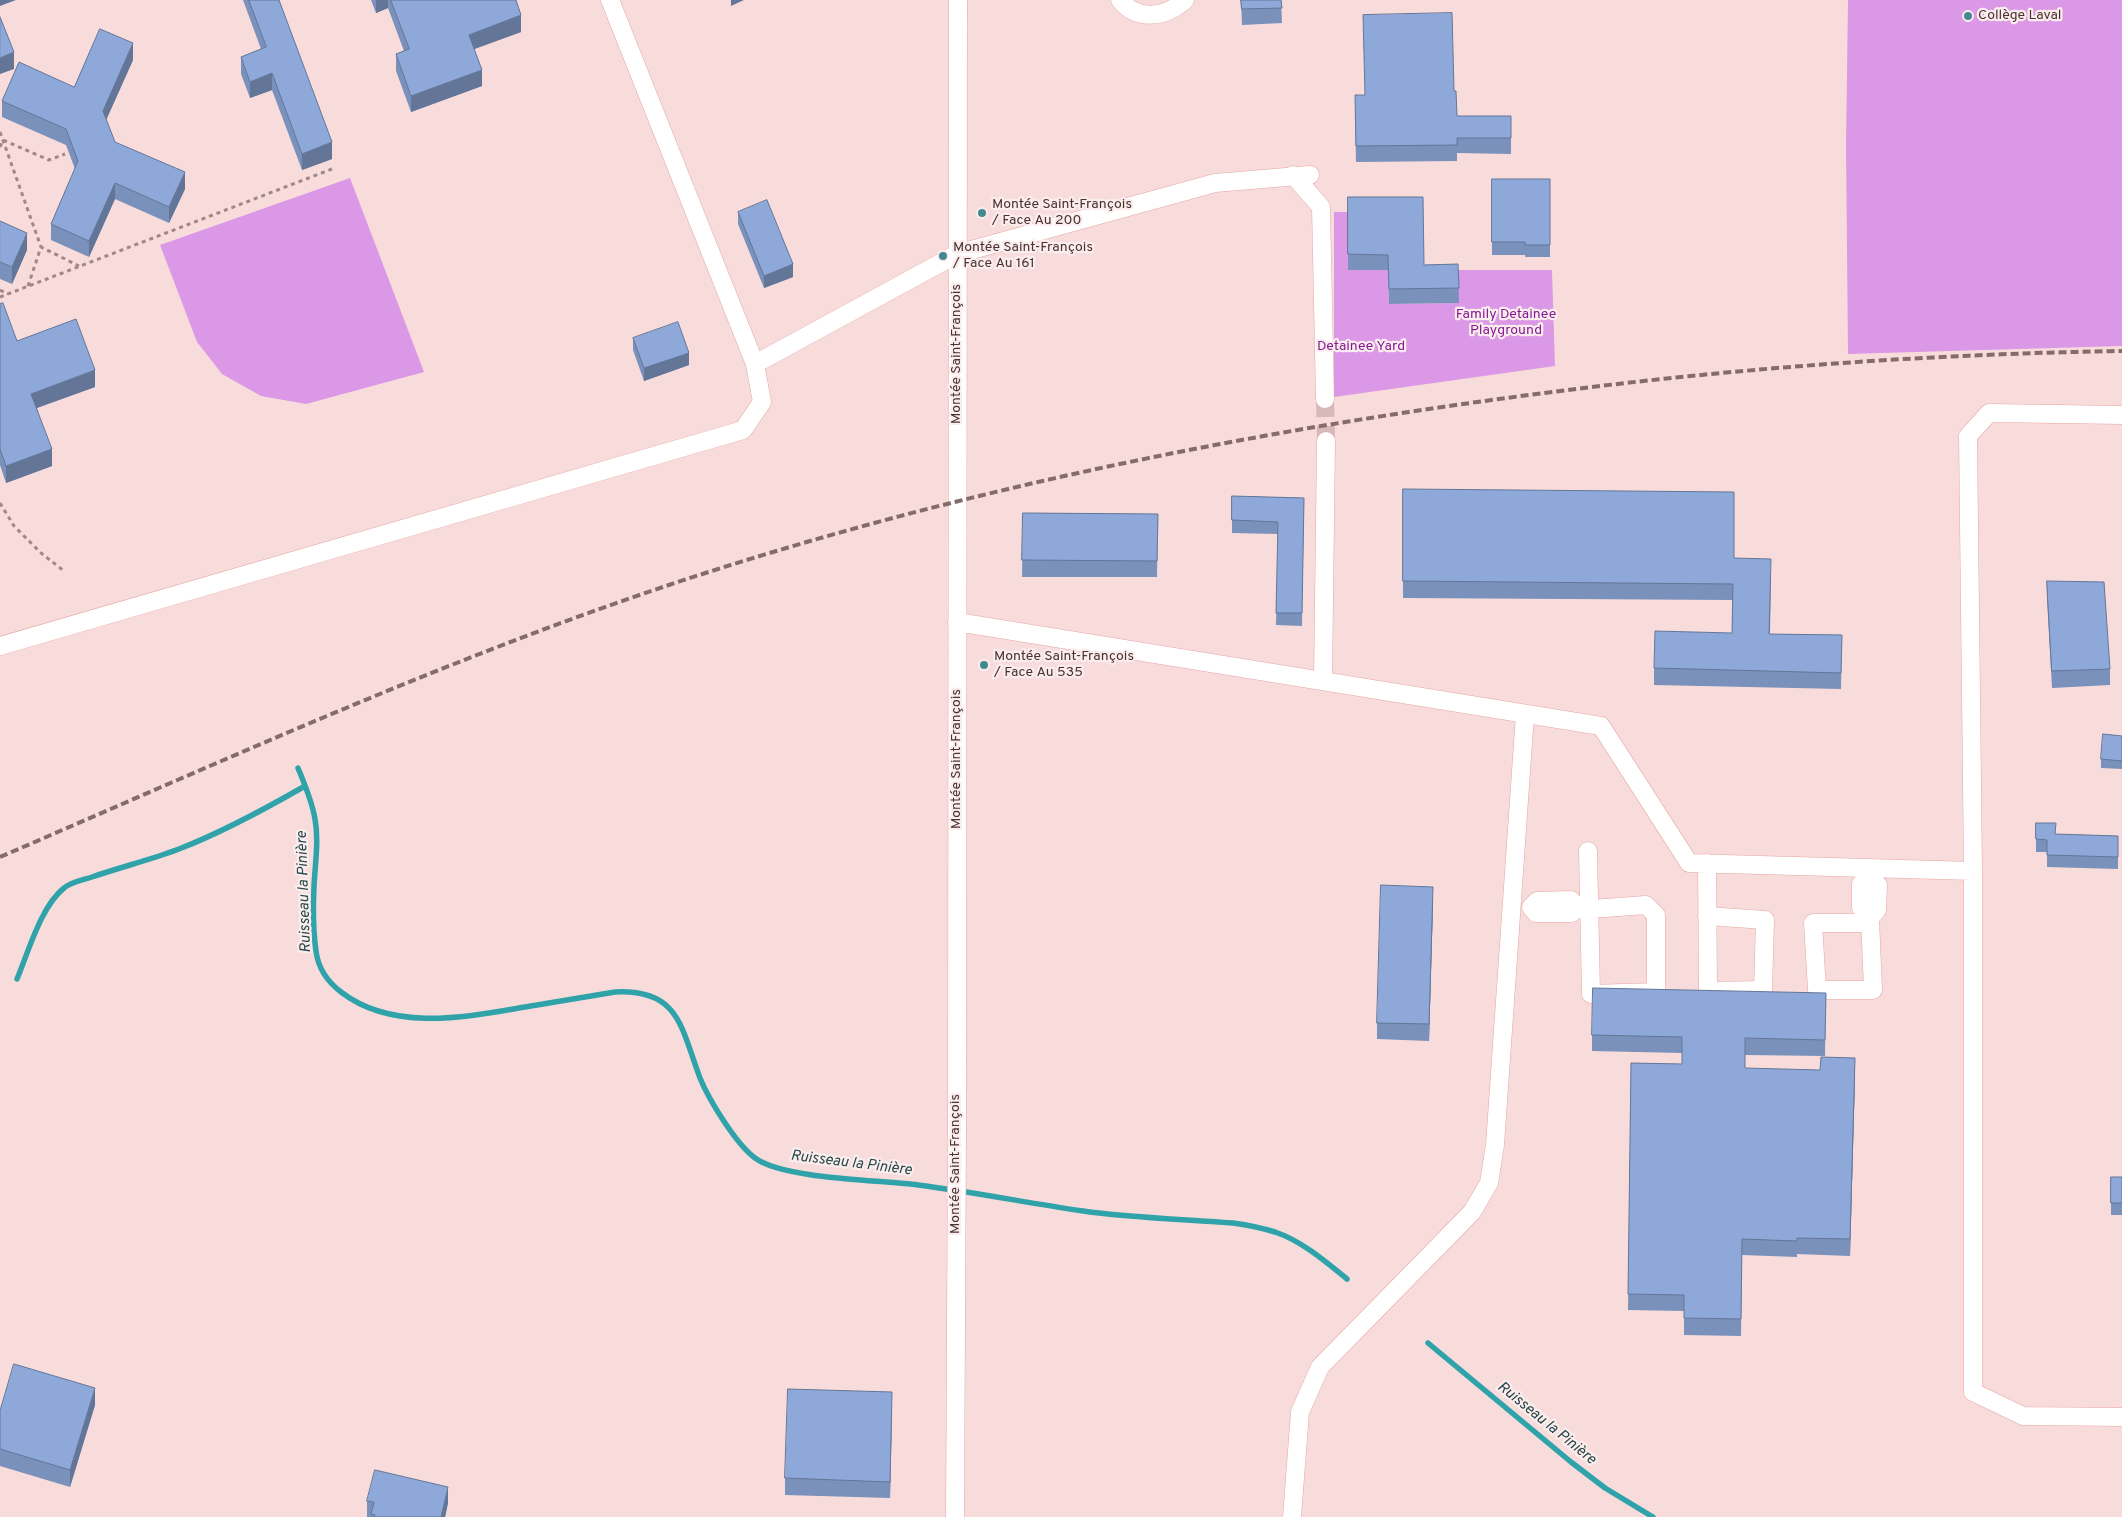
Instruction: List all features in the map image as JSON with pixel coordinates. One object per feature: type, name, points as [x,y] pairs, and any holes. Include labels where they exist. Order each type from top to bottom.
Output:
[{"type":"street","points":[[0,646],[744,430],[762,402],[755,364],[610,0]]},
{"type":"street","name":"Montée Saint-François","points":[[955,1517],[958,0]]},
{"type":"street","points":[[1120,0],[1134,11],[1148,15],[1163,14],[1176,8],[1185,0]]},
{"type":"street","points":[[755,364],[957,254],[1215,183],[1301,175],[1321,207],[1325,399]]},
{"type":"street","points":[[2122,415],[1989,413],[1968,436],[1973,871],[1973,1392],[2023,1416],[2122,1417]]},
{"type":"street","points":[[1323,681],[1326,441]]},
{"type":"street","points":[[957,622],[1601,726],[1689,863],[1868,873],[1973,871]]},
{"type":"street","points":[[1292,1517],[1300,1412],[1320,1367],[1472,1212],[1489,1183],[1494,1145],[1525,714]]},
{"type":"street","points":[[1511,906],[1531,907],[1537,901],[1571,900],[1585,908],[1646,904],[1656,915],[1656,992],[1592,994],[1585,908],[1588,851]]},
{"type":"street","points":[[1707,864],[1707,916],[1708,991],[1763,990],[1765,920],[1707,916]]},
{"type":"street","points":[[1868,873],[1878,886],[1877,910],[1869,920],[1873,990],[1817,990],[1814,923],[1869,920]]},
{"type":"path","points":[[0,132],[41,247],[28,286]]},
{"type":"path","points":[[0,147],[3,140]]},
{"type":"path","points":[[3,140],[48,160],[65,154]]},
{"type":"path","points":[[0,297],[332,169]]},
{"type":"path","points":[[41,247],[80,267]]},
{"type":"path","points":[[0,290],[8,294]]},
{"type":"path","points":[[0,503],[14,526],[64,571]]},
{"type":"green space","points":[[1848,0],[2122,0],[2122,346],[1848,354],[1846,146]]},
{"type":"green space","points":[[350,178],[424,372],[306,404],[261,396],[222,374],[197,342],[160,245]]},
{"type":"green space","points":[[1334,212],[1348,212],[1388,270],[1389,304],[1458,303],[1452,270],[1552,270],[1555,366],[1334,397]]},
{"type":"building","points":[[249,0],[279,0],[332,142],[302,154],[272,73],[250,82],[241,57],[266,47]]},
{"type":"building","points":[[391,0],[516,0],[521,15],[469,35],[482,70],[411,96],[396,54],[409,49]]},
{"type":"building","points":[[1241,0],[1281,0],[1282,8],[1242,9]]},
{"type":"building","points":[[1452,13],[1454,91],[1456,91],[1457,116],[1511,116],[1511,138],[1457,138],[1457,145],[1356,146],[1355,95],[1365,95],[1363,15]]},
{"type":"building","points":[[0,17],[14,52],[0,58]]},
{"type":"building","points":[[100,29],[133,43],[103,111],[115,142],[185,172],[169,207],[115,183],[89,241],[51,224],[78,161],[66,129],[2,101],[19,62],[74,87]]},
{"type":"building","points":[[1492,179],[1550,179],[1550,245],[1525,245],[1525,242],[1492,242]]},
{"type":"building","points":[[1348,197],[1423,197],[1424,265],[1458,264],[1459,288],[1389,289],[1388,255],[1348,254]]},
{"type":"building","points":[[767,200],[793,264],[764,276],[738,212]]},
{"type":"building","points":[[0,221],[27,233],[12,267],[0,262]]},
{"type":"building","points":[[3,303],[17,341],[76,319],[95,370],[31,394],[52,449],[6,466],[0,449],[0,304]]},
{"type":"building","points":[[678,322],[689,353],[644,368],[633,338]]},
{"type":"building","points":[[1403,489],[1734,492],[1734,558],[1771,559],[1769,634],[1842,635],[1841,673],[1654,668],[1655,631],[1732,633],[1733,584],[1403,581]]},
{"type":"building","points":[[1232,496],[1304,498],[1302,613],[1276,613],[1278,522],[1232,520]]},
{"type":"building","points":[[1023,513],[1158,514],[1157,561],[1022,560]]},
{"type":"building","points":[[2047,581],[2104,582],[2110,669],[2052,671]]},
{"type":"building","points":[[2103,734],[2122,736],[2122,761],[2101,759]]},
{"type":"building","points":[[2036,823],[2056,823],[2055,834],[2118,836],[2118,857],[2047,855],[2047,840],[2036,839]]},
{"type":"building","points":[[1381,885],[1433,887],[1429,1024],[1377,1023]]},
{"type":"building","points":[[1593,988],[1826,993],[1825,1040],[1745,1038],[1745,1068],[1820,1070],[1821,1057],[1855,1058],[1850,1239],[1797,1238],[1797,1241],[1742,1239],[1741,1319],[1684,1318],[1684,1295],[1628,1294],[1631,1063],[1682,1064],[1682,1037],[1592,1035]]},
{"type":"building","points":[[2111,1177],[2122,1177],[2122,1203],[2111,1203]]},
{"type":"building","points":[[14,1364],[95,1388],[70,1470],[0,1449],[0,1411]]},
{"type":"building","points":[[788,1389],[892,1392],[890,1482],[785,1478]]},
{"type":"building","points":[[375,1470],[448,1487],[441,1517],[374,1517],[375,1515],[371,1514],[374,1502],[367,1501]]},
{"type":"waterway","name":"Ruisseau la Pinière","points":[[298,768],[314,812],[316,827],[317,844],[313,911],[317,957],[321,969],[332,984],[361,1005],[383,1013],[430,1018],[479,1014],[615,992],[637,993],[653,997],[675,1015],[682,1028],[704,1087],[724,1121],[740,1143],[755,1158],[768,1165],[833,1178],[918,1185],[1101,1213],[1233,1223],[1249,1226],[1275,1232],[1295,1241],[1313,1252],[1347,1279]]},
{"type":"waterway","points":[[17,979],[48,906],[64,888],[77,881],[168,853],[212,835],[244,820],[305,786]]},
{"type":"waterway","name":"Ruisseau la Pinière","points":[[1428,1343],[1571,1462],[1605,1488],[1653,1517]]},
{"type":"tunnel","points":[[1325,399],[1326,441]]},
{"type":"railway","points":[[0,857],[356,704],[535,633],[626,600],[718,569],[821,538],[1030,484],[1241,440],[1453,405],[1560,391],[1700,375],[1841,363],[1981,355],[2122,351]]},
{"type":"place","name":"Collège Laval","points":[[1968,16]]},
{"type":"place","name":"Montée Saint-François / Face Au 200","points":[[982,213]]},
{"type":"place","name":"Montée Saint-François / Face Au 161","points":[[943,256]]},
{"type":"place","name":"Montée Saint-François / Face Au 535","points":[[984,665]]},
{"type":"park label","name":"Family Detainee Playground","points":[[1506,324]]},
{"type":"park label","name":"Detainee Yard","points":[[1361,347]]}]
